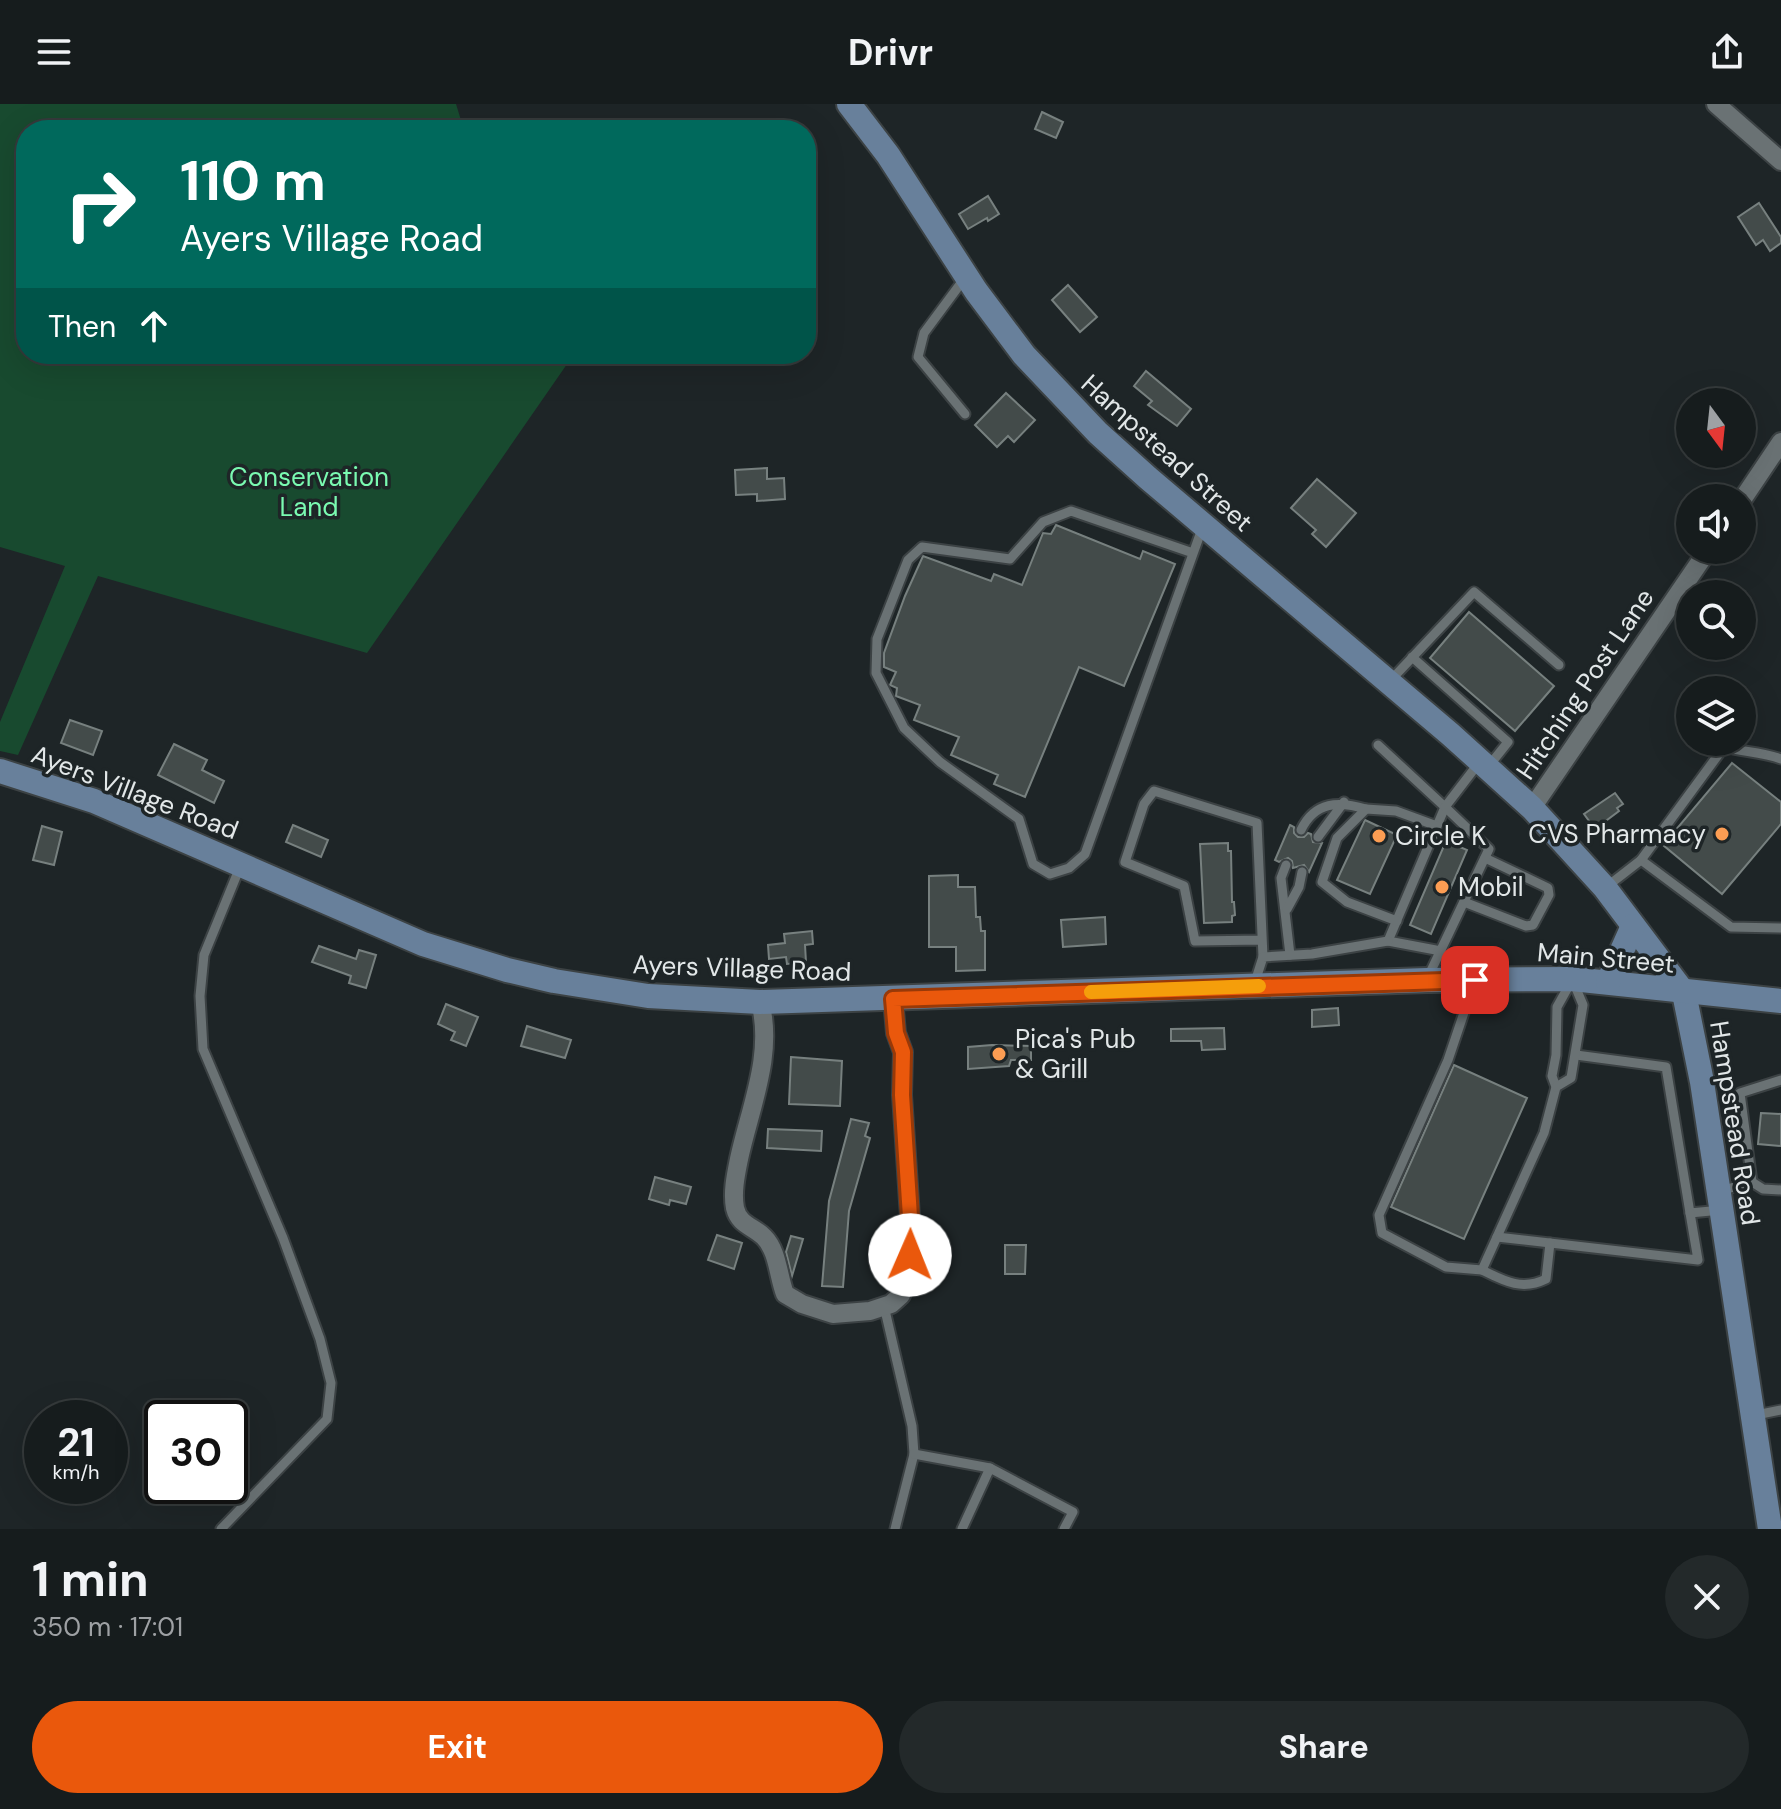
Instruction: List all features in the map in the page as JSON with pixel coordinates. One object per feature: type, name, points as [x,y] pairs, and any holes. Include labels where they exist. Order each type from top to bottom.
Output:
[{"type":"main road","name":"Hampstead Street","points":[[849,104],[888,155],[1000,325],[1098,433],[1510,787]]},
{"type":"main road","name":"Ayers Village Road","points":[[0,771],[94,801],[423,944],[554,981],[648,996],[760,1002],[1427,980]]},
{"type":"main road","name":"Hampstead Road","points":[[1510,787],[1605,888],[1684,993],[1720,1200],[1770,1529]]},
{"type":"main road","points":[[1608,982],[1633,926]]},
{"type":"main road","name":"Main Street","points":[[1427,980],[1572,979],[1781,1001]]},
{"type":"street","points":[[1716,104],[1781,161]]},
{"type":"street","points":[[1753,484],[1781,442]]},
{"type":"street","name":"Hitching Post Lane","points":[[1532,808],[1698,564]]},
{"type":"street","points":[[760,1002],[765,1021],[762,1061],[736,1176],[735,1207],[739,1220],[763,1235],[776,1260],[785,1294],[802,1304],[833,1314],[870,1311],[884,1306],[901,1295],[908,1277],[911,1232],[902,1095],[903,1052],[896,1033],[893,999]]},
{"type":"lane","points":[[965,414],[918,357],[924,333],[966,276]]},
{"type":"lane","points":[[1193,553],[1071,511],[1043,522],[1010,559],[922,547],[908,560],[877,639],[876,673],[904,728],[940,762],[1019,819],[1033,864],[1050,874],[1069,868],[1085,854],[1203,526]]},
{"type":"lane","points":[[1387,683],[1474,592],[1559,665]]},
{"type":"lane","points":[[1388,941],[1445,807],[1508,742],[1412,657]]},
{"type":"lane","points":[[1378,745],[1489,849],[1427,980]]},
{"type":"lane","points":[[1605,888],[1641,860],[1724,747],[1748,754],[1770,754],[1781,759]]},
{"type":"lane","points":[[1254,986],[1263,957],[1257,823],[1154,791],[1144,804],[1125,862],[1184,886],[1195,941],[1262,940]]},
{"type":"lane","points":[[1301,830],[1307,817],[1324,807],[1344,802],[1366,809],[1396,811],[1437,826]]},
{"type":"lane","points":[[1318,837],[1344,802]]},
{"type":"lane","points":[[1366,809],[1337,838],[1322,882],[1347,902],[1397,921]]},
{"type":"lane","points":[[1464,902],[1526,926],[1533,925],[1549,895],[1548,888],[1485,858]]},
{"type":"lane","points":[[1641,860],[1731,927],[1781,928]]},
{"type":"lane","points":[[221,1529],[327,1419],[331,1383],[320,1339],[283,1238],[203,1049],[200,996],[204,955],[242,863]]},
{"type":"lane","points":[[1286,865],[1281,878],[1290,955]]},
{"type":"lane","points":[[1287,909],[1299,887],[1302,872]]},
{"type":"lane","points":[[1263,957],[1312,954],[1388,941],[1441,951]]},
{"type":"lane","points":[[1556,1087],[1571,1078],[1576,1055],[1583,1005],[1572,979]]},
{"type":"lane","points":[[1482,1270],[1544,1133],[1556,1087],[1552,1076],[1556,1055],[1557,1007],[1572,979]]},
{"type":"lane","points":[[1475,980],[1448,1060],[1379,1215],[1382,1233],[1446,1267],[1482,1270],[1505,1282],[1531,1287],[1546,1279],[1550,1243]]},
{"type":"lane","points":[[1497,1237],[1698,1260],[1666,1067],[1576,1055]]},
{"type":"lane","points":[[1781,1080],[1740,1093],[1752,1182],[1763,1189],[1781,1190]]},
{"type":"lane","points":[[1690,1213],[1752,1182]]},
{"type":"lane","points":[[884,1306],[912,1426],[914,1454],[895,1529]]},
{"type":"lane","points":[[1753,1415],[1781,1410]]},
{"type":"lane","points":[[914,1454],[990,1468],[1073,1512],[1064,1529]]},
{"type":"lane","points":[[962,1529],[990,1468]]},
{"type":"green space","name":"Conservation Land","points":[[0,104],[456,104],[461,120],[16,120],[16,364],[567,364],[367,653],[98,576],[18,755],[0,751],[0,722],[65,566],[0,547]]},
{"type":"building","points":[[1042,112],[1063,122],[1056,138],[1035,129]]},
{"type":"building","points":[[988,196],[999,214],[968,229],[959,214]]},
{"type":"building","points":[[1759,203],[1781,237],[1781,243],[1770,251],[1763,240],[1756,245],[1738,217]]},
{"type":"building","points":[[1068,285],[1097,317],[1080,332],[1052,300]]},
{"type":"building","points":[[1146,371],[1191,409],[1177,426],[1148,405],[1152,401],[1134,386]]},
{"type":"building","points":[[1006,393],[1035,420],[1014,442],[1008,436],[997,447],[975,425]]},
{"type":"building","points":[[767,468],[767,479],[784,478],[785,499],[757,501],[757,494],[736,495],[735,470]]},
{"type":"building","points":[[1317,479],[1356,513],[1326,547],[1312,534],[1316,530],[1291,508]]},
{"type":"building","points":[[1056,525],[1140,559],[1143,551],[1175,564],[1124,686],[1079,667],[1025,797],[994,784],[998,775],[951,755],[959,737],[914,720],[920,705],[896,696],[897,688],[890,685],[896,672],[884,667],[884,653],[923,556],[991,581],[994,574],[1022,585],[1043,533],[1051,534]]},
{"type":"building","points":[[1469,612],[1554,686],[1515,731],[1430,658]]},
{"type":"building","points":[[70,720],[102,731],[93,755],[61,743]]},
{"type":"building","points":[[174,744],[207,760],[202,770],[224,781],[214,803],[158,775]]},
{"type":"building","name":"CVS Pharmacy","points":[[1732,763],[1781,802],[1781,824],[1722,894],[1663,845]]},
{"type":"building","points":[[1615,793],[1623,804],[1617,808],[1619,811],[1595,829],[1584,814]]},
{"type":"building","points":[[1365,820],[1397,835],[1370,894],[1337,880]]},
{"type":"building","points":[[293,825],[328,840],[321,857],[286,842]]},
{"type":"building","points":[[1290,825],[1298,837],[1308,833],[1313,842],[1322,843],[1309,872],[1304,865],[1293,868],[1288,858],[1279,862],[1275,860]]},
{"type":"building","points":[[42,826],[62,832],[54,865],[33,860]]},
{"type":"building","points":[[1446,841],[1467,850],[1431,934],[1410,925]]},
{"type":"building","points":[[1228,843],[1235,915],[1232,922],[1204,923],[1200,844]]},
{"type":"building","points":[[958,875],[958,887],[975,887],[976,917],[980,917],[981,931],[985,931],[985,970],[956,971],[956,947],[929,947],[929,876]]},
{"type":"building","points":[[1105,917],[1106,944],[1063,947],[1061,920]]},
{"type":"building","points":[[812,931],[813,944],[805,945],[806,962],[787,964],[786,957],[769,959],[768,945],[785,943],[784,934]]},
{"type":"building","points":[[319,946],[356,959],[359,950],[376,955],[366,988],[349,983],[351,976],[312,962]]},
{"type":"building","points":[[446,1004],[478,1017],[466,1046],[451,1040],[455,1032],[438,1024]]},
{"type":"building","points":[[1338,1008],[1339,1025],[1312,1027],[1312,1010]]},
{"type":"building","points":[[527,1026],[571,1040],[565,1058],[521,1046]]},
{"type":"building","points":[[1224,1028],[1225,1049],[1202,1050],[1201,1041],[1171,1041],[1171,1029]]},
{"type":"building","name":"Pica's Pub & Grill","points":[[1031,1046],[1031,1060],[1011,1060],[1009,1066],[968,1069],[968,1047]]},
{"type":"building","points":[[791,1057],[842,1061],[840,1106],[789,1104]]},
{"type":"building","points":[[1454,1065],[1527,1098],[1464,1239],[1391,1207]]},
{"type":"building","points":[[1761,1113],[1781,1114],[1781,1146],[1758,1144]]},
{"type":"building","points":[[851,1119],[869,1123],[865,1136],[870,1138],[849,1211],[843,1287],[822,1286],[829,1201]]},
{"type":"building","points":[[768,1129],[822,1131],[821,1151],[767,1148]]},
{"type":"building","points":[[655,1177],[691,1187],[686,1204],[670,1200],[669,1205],[649,1199]]},
{"type":"building","points":[[717,1235],[742,1243],[734,1269],[708,1260]]},
{"type":"building","points":[[791,1236],[803,1239],[792,1276],[786,1252]]},
{"type":"building","points":[[1005,1245],[1026,1245],[1025,1274],[1005,1274]]},
{"type":"slow traffic","points":[[1091,992],[1259,986]]},
{"type":"place","name":"CVS Pharmacy","points":[[1722,834]]},
{"type":"place","name":"Circle K","points":[[1379,836]]},
{"type":"place","name":"Mobil","points":[[1442,887]]},
{"type":"place","name":"Pica's Pub & Grill","points":[[999,1054]]},
{"type":"route","points":[[910,1255],[902,1095],[903,1052],[896,1033],[893,999],[1475,980]]}]
